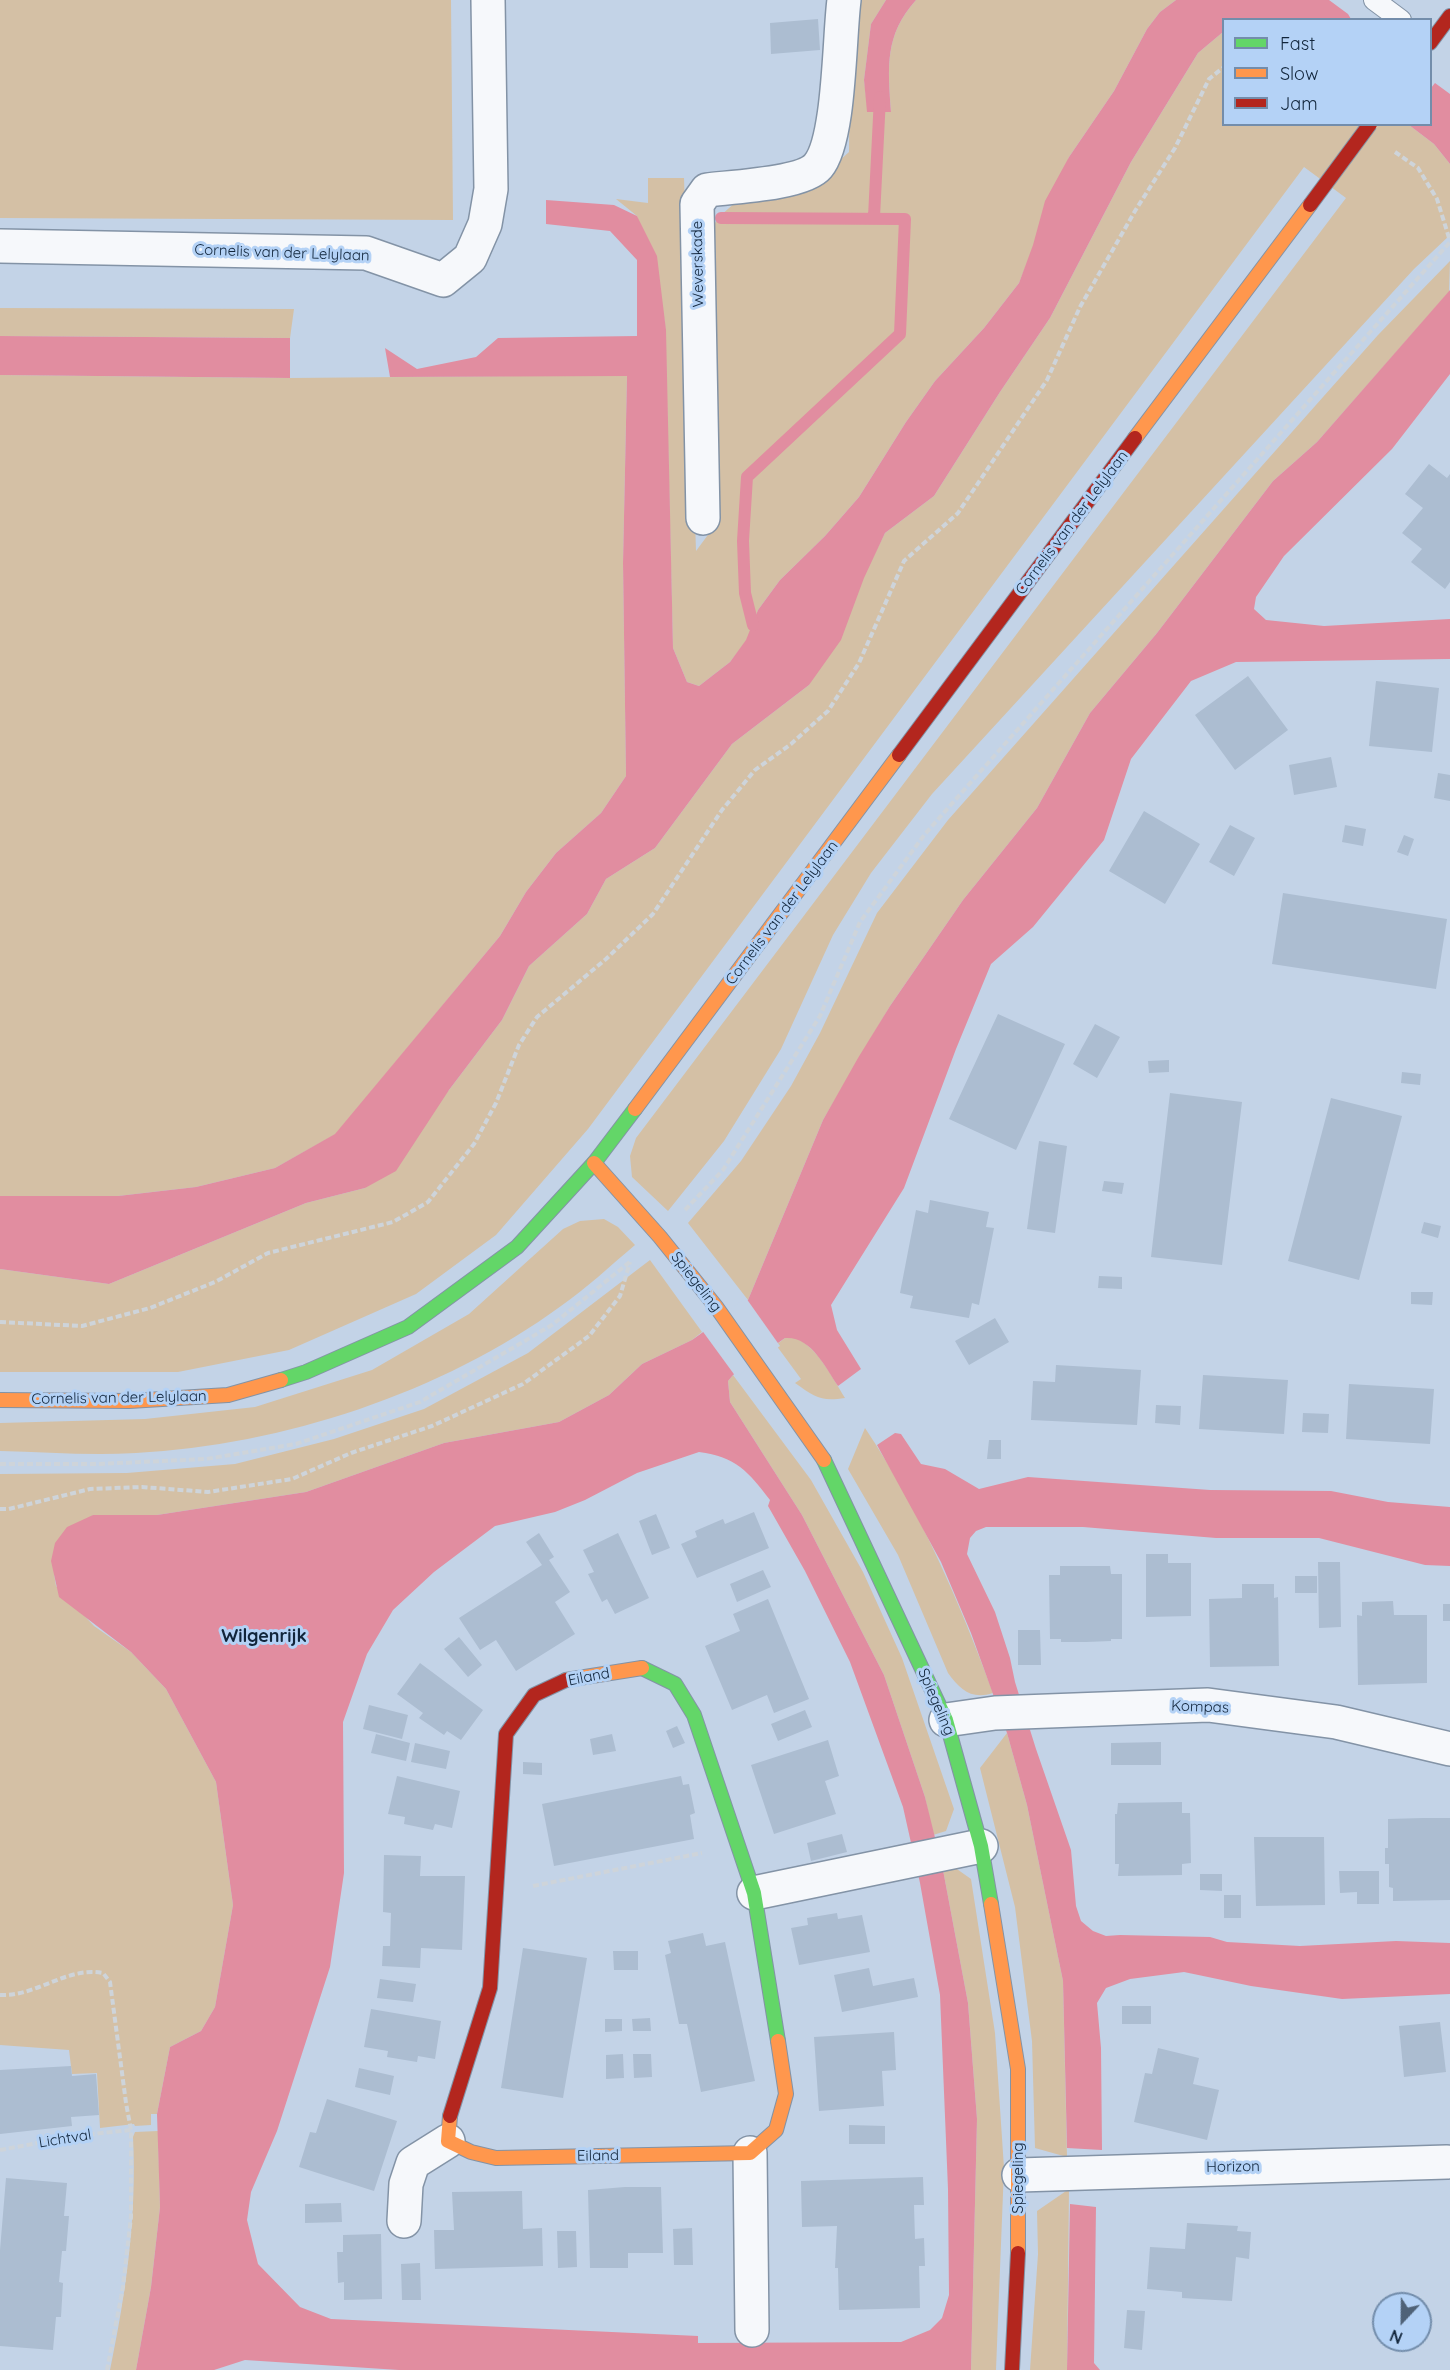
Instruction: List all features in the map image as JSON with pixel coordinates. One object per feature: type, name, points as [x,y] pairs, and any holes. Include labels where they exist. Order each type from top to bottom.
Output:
[{"type":"street","name":"Cornelis van der Lelylaan","points":[[0,246],[366,253],[443,280],[470,258],[485,224],[491,189],[488,0]]},
{"type":"street","name":"Weverskade","points":[[704,518],[697,204],[707,190],[790,180],[817,167],[830,141],[837,94],[844,0]]},
{"type":"street","points":[[1432,42],[1450,16]]},
{"type":"street","name":"Cornelis van der Lelylaan","points":[[0,1400],[129,1401],[228,1395],[306,1372],[408,1327],[517,1247],[594,1163],[757,948],[1369,126]]},
{"type":"street","name":"Spiegeling","points":[[594,1163],[660,1237],[717,1308],[821,1454],[946,1720],[981,1846],[1018,2069],[1018,2242],[1012,2370]]},
{"type":"street","name":"Eiland","points":[[642,1668],[675,1684],[694,1715],[738,1846],[754,1893],[786,2094],[776,2130],[750,2153],[496,2158],[471,2152],[448,2141],[451,2111],[490,1988],[506,1734],[534,1695],[569,1678],[642,1668]]},
{"type":"street","name":"Kompas","points":[[946,1720],[995,1713],[1042,1710],[1208,1705],[1336,1722],[1450,1749]]},
{"type":"street","points":[[754,1893],[942,1852],[981,1846]]},
{"type":"street","points":[[404,2221],[406,2184],[413,2163],[448,2141]]},
{"type":"street","points":[[750,2153],[752,2330]]},
{"type":"street","name":"Horizon","points":[[1019,2175],[1447,2162]]},
{"type":"lane","points":[[1374,0],[1398,18]]},
{"type":"path","points":[[0,1322],[82,1326],[150,1308],[215,1282],[268,1253],[393,1222],[428,1202],[474,1144],[496,1103],[519,1045],[537,1017],[606,959],[653,914],[722,810],[755,770],[791,744],[828,711],[859,663],[904,561],[958,513],[1047,380],[1085,297],[1175,148],[1209,79],[1222,69]]},
{"type":"path","points":[[1392,150],[1418,168],[1437,199],[1450,241]]},
{"type":"path","points":[[0,1509],[9,1509],[90,1489],[142,1487],[208,1492],[292,1479],[351,1453],[432,1426],[524,1384],[589,1336],[620,1296],[631,1261]]},
{"type":"path","points":[[497,1893],[738,1846]]},
{"type":"path","points":[[0,1995],[21,1994],[70,1976],[93,1971],[103,1973],[110,1982],[131,2130],[131,2217],[123,2287],[107,2370]]},
{"type":"path","name":"Lichtval","points":[[0,2150],[82,2135],[131,2130]]},
{"type":"shaded area","points":[[0,0],[451,0],[453,220],[0,218]]},
{"type":"shaded area","points":[[862,0],[886,0],[871,24],[864,80],[868,112],[891,112],[889,66],[893,39],[898,26],[916,0],[1176,0],[1160,12],[1147,29],[1114,91],[1069,157],[1019,283],[984,328],[935,381],[859,497],[825,536],[780,580],[758,610],[747,640],[730,662],[699,686],[687,682],[673,648],[665,322],[637,216],[616,199],[648,203],[648,178],[684,178],[696,551],[716,524],[707,235],[719,217],[738,200],[839,161],[849,152],[850,34]]},
{"type":"shaded area","points":[[886,0],[916,0],[898,26],[893,39],[889,66],[891,112],[867,112],[864,80],[871,24]]},
{"type":"shaded area","points":[[1176,0],[1329,0],[1350,18],[1222,18],[1222,33],[1198,53],[1131,162],[1050,318],[934,496],[885,533],[864,578],[841,640],[809,685],[732,744],[655,848],[606,879],[587,914],[529,966],[502,1020],[449,1090],[396,1171],[365,1188],[306,1203],[109,1284],[0,1269],[0,1196],[118,1196],[196,1187],[275,1168],[335,1134],[500,936],[526,892],[556,853],[601,813],[626,776],[623,563],[627,376],[390,377],[385,348],[417,369],[476,357],[498,338],[637,336],[637,260],[610,231],[546,224],[546,200],[614,205],[637,216],[657,256],[666,330],[673,648],[687,682],[699,686],[730,662],[746,640],[758,610],[780,580],[825,536],[859,497],[935,381],[984,328],[1019,283],[1033,245],[1045,201],[1069,157],[1114,91],[1147,29],[1160,12]]},
{"type":"shaded area","points":[[1222,33],[1222,126],[1410,126],[1434,144],[1450,164],[1450,235],[1414,269],[932,794],[871,873],[833,935],[781,1049],[724,1141],[668,1211],[632,1177],[630,1156],[636,1138],[1346,198],[1304,167],[588,1129],[496,1235],[416,1294],[289,1350],[178,1372],[0,1372],[0,1269],[109,1284],[306,1203],[365,1188],[449,1090],[502,1020],[529,966],[587,914],[606,879],[655,848],[732,744],[809,685],[885,533],[934,496],[1050,318],[1131,162],[1198,53]]},
{"type":"shaded area","points":[[1435,83],[1450,94],[1450,164],[1434,144],[1410,126],[1432,126],[1432,87]]},
{"type":"shaded area","points":[[1450,261],[1449,292],[1317,442],[1273,481],[1157,633],[1090,713],[1037,808],[963,900],[890,1006],[823,1120],[748,1300],[688,1223],[741,1161],[791,1086],[820,1033],[877,913],[948,820],[1378,335]]},
{"type":"shaded area","points":[[1450,290],[1450,374],[1392,449],[1284,556],[1256,597],[1254,609],[1266,620],[1324,626],[1450,619],[1450,659],[1236,662],[1191,681],[1131,759],[1104,840],[1033,927],[991,964],[956,1049],[904,1188],[831,1305],[837,1330],[861,1369],[838,1386],[810,1347],[794,1339],[785,1338],[728,1381],[730,1402],[802,1515],[884,1675],[925,1797],[943,1870],[968,2003],[977,2119],[971,2370],[399,2370],[245,2360],[214,2370],[136,2370],[151,2287],[160,2207],[157,2114],[170,2047],[201,2031],[215,2007],[233,1905],[216,1782],[166,1689],[131,1652],[59,1597],[51,1561],[55,1543],[67,1527],[93,1515],[157,1515],[306,1492],[444,1443],[559,1422],[609,1395],[642,1364],[692,1340],[748,1300],[823,1120],[890,1006],[963,900],[1037,808],[1090,713],[1157,633],[1273,481],[1317,442]],"holes":[[[699,1452],[712,1454],[732,1462],[748,1473],[770,1500],[768,1506],[805,1571],[850,1662],[903,1807],[920,1883],[940,1995],[948,2189],[949,2295],[942,2318],[930,2330],[901,2342],[698,2343],[698,2336],[331,2319],[300,2307],[258,2264],[247,2220],[251,2192],[277,2131],[330,1967],[344,1873],[343,1722],[367,1654],[393,1610],[434,1572],[495,1526],[555,1512],[585,1500],[637,1473]]]},
{"type":"shaded area","points":[[0,308],[294,309],[290,338],[0,336]]},
{"type":"shaded area","points":[[0,336],[290,338],[290,378],[0,375]]},
{"type":"shaded area","points":[[0,375],[290,378],[627,375],[623,563],[626,776],[601,813],[556,853],[526,892],[500,936],[336,1134],[275,1168],[196,1187],[118,1196],[0,1196]]},
{"type":"shaded area","points":[[604,1219],[618,1227],[635,1245],[571,1299],[515,1337],[465,1365],[413,1389],[304,1426],[248,1439],[192,1448],[102,1454],[0,1451],[0,1423],[145,1419],[255,1407],[372,1370],[469,1314],[563,1229],[580,1221]]},
{"type":"shaded area","points":[[650,1260],[702,1332],[692,1340],[642,1364],[609,1395],[559,1422],[444,1443],[306,1492],[157,1515],[93,1515],[54,1574],[56,1586],[94,1626],[131,1652],[166,1689],[216,1782],[233,1905],[215,2007],[201,2031],[170,2047],[157,2114],[151,2114],[151,2125],[135,2126],[134,2124],[100,2128],[97,2073],[72,2074],[69,2050],[0,2045],[0,1474],[127,1473],[235,1464],[334,1439],[424,1409],[528,1353]]},
{"type":"shaded area","points":[[795,1337],[818,1356],[845,1398],[824,1399],[795,1383],[801,1379],[776,1345],[785,1338]]},
{"type":"shaded area","points":[[733,1375],[811,1480],[863,1572],[902,1658],[954,1809],[946,1831],[933,1835],[925,1797],[884,1675],[802,1515],[730,1402],[728,1381]]},
{"type":"shaded area","points":[[865,1428],[903,1491],[937,1557],[993,1693],[979,1695],[967,1692],[948,1673],[898,1555],[848,1469]]},
{"type":"shaded area","points":[[895,1433],[901,1434],[921,1464],[945,1469],[979,1489],[1028,1477],[1210,1490],[1331,1491],[1388,1502],[1450,1507],[1450,1566],[1425,1565],[1319,1538],[1216,1538],[1083,1527],[986,1527],[976,1531],[970,1538],[967,1554],[995,1612],[1036,1749],[1071,1850],[1076,1906],[1081,1921],[1093,1931],[1106,1936],[1210,1937],[1227,1942],[1300,1946],[1396,1941],[1450,1943],[1450,1994],[1342,1999],[1251,1986],[1184,1972],[1130,1979],[1106,1988],[1097,2003],[1101,2048],[1102,2150],[1067,2148],[1063,1981],[1027,1805],[1007,1733],[971,1633],[941,1562],[877,1445]]},
{"type":"shaded area","points":[[1007,1733],[1027,1805],[1063,1981],[1067,2157],[1035,2148],[1032,2041],[1015,1907],[980,1768]]},
{"type":"shaded area","points":[[954,1867],[971,1879],[995,2033],[1004,2168],[996,2370],[971,2370],[977,2119],[968,2003],[943,1870]]},
{"type":"shaded area","points":[[158,2131],[160,2207],[151,2287],[136,2370],[110,2370],[121,2312],[132,2225],[133,2137],[135,2132]]},
{"type":"shaded area","points":[[1069,2189],[1067,2370],[1030,2370],[1038,2254],[1037,2211]]},
{"type":"shaded area","points":[[1070,2204],[1096,2207],[1094,2363],[1100,2370],[1067,2370]]},
{"type":"pier","points":[[746,1298],[780,1346],[736,1377],[701,1329]]},
{"type":"building","points":[[818,19],[820,50],[771,54],[770,23]]},
{"type":"building","points":[[1429,464],[1447,478],[1450,474],[1450,582],[1445,589],[1411,562],[1422,549],[1402,533],[1423,508],[1405,494]]},
{"type":"building","points":[[1248,676],[1288,730],[1235,770],[1195,715]]},
{"type":"building","points":[[1376,681],[1439,688],[1432,752],[1369,746]]},
{"type":"building","points":[[1331,757],[1337,787],[1294,795],[1289,765]]},
{"type":"building","points":[[1438,773],[1450,775],[1450,801],[1434,798]]},
{"type":"building","points":[[1144,811],[1200,844],[1165,904],[1109,871]]},
{"type":"building","points":[[1230,825],[1255,838],[1234,876],[1209,862]]},
{"type":"building","points":[[1345,825],[1366,829],[1363,846],[1342,842]]},
{"type":"building","points":[[1404,835],[1414,839],[1408,856],[1397,852]]},
{"type":"building","points":[[1283,893],[1447,919],[1436,989],[1272,964]]},
{"type":"building","points":[[998,1014],[1065,1044],[1016,1150],[949,1119]]},
{"type":"building","points":[[1095,1024],[1120,1037],[1097,1078],[1073,1064]]},
{"type":"building","points":[[1169,1060],[1169,1072],[1149,1073],[1148,1061]]},
{"type":"building","points":[[1402,1072],[1421,1074],[1420,1085],[1401,1083]]},
{"type":"building","points":[[1170,1093],[1242,1102],[1222,1265],[1151,1257]]},
{"type":"building","points":[[1331,1098],[1402,1116],[1359,1280],[1288,1261]]},
{"type":"building","points":[[1039,1141],[1067,1146],[1055,1233],[1027,1229]]},
{"type":"building","points":[[1104,1181],[1124,1183],[1122,1194],[1102,1191]]},
{"type":"building","points":[[930,1200],[989,1212],[986,1227],[994,1228],[979,1305],[972,1303],[969,1318],[910,1308],[913,1296],[900,1293],[916,1210],[928,1213]]},
{"type":"building","points":[[1424,1222],[1441,1226],[1438,1238],[1421,1233]]},
{"type":"building","points":[[1099,1276],[1122,1277],[1122,1289],[1098,1288]]},
{"type":"building","points":[[1411,1292],[1433,1292],[1432,1305],[1411,1304]]},
{"type":"building","points":[[995,1318],[1009,1342],[969,1365],[955,1341]]},
{"type":"building","points":[[1056,1365],[1141,1370],[1137,1425],[1031,1420],[1033,1381],[1055,1382]]},
{"type":"building","points":[[1203,1375],[1288,1380],[1284,1434],[1199,1429]]},
{"type":"building","points":[[1349,1384],[1434,1389],[1430,1444],[1346,1439]]},
{"type":"building","points":[[1156,1405],[1181,1406],[1180,1425],[1155,1423]]},
{"type":"building","points":[[1303,1413],[1329,1414],[1328,1433],[1302,1432]]},
{"type":"building","points":[[989,1440],[1001,1440],[1001,1459],[987,1459]]},
{"type":"building","points":[[754,1512],[769,1548],[697,1578],[681,1544],[697,1537],[695,1531],[723,1519],[725,1524]]},
{"type":"building","points":[[656,1514],[670,1548],[652,1555],[639,1521]]},
{"type":"building","points":[[539,1533],[554,1557],[549,1560],[570,1592],[555,1602],[575,1634],[516,1671],[496,1640],[480,1650],[459,1618],[542,1565],[526,1542]]},
{"type":"building","points":[[618,1533],[649,1598],[615,1614],[607,1599],[602,1602],[588,1574],[594,1572],[583,1550]]},
{"type":"building","points":[[1146,1554],[1168,1554],[1168,1563],[1191,1563],[1191,1616],[1146,1617]]},
{"type":"building","points":[[1318,1562],[1340,1562],[1341,1627],[1319,1628]]},
{"type":"building","points":[[1060,1566],[1110,1566],[1111,1574],[1122,1574],[1122,1639],[1061,1642],[1061,1639],[1050,1639],[1049,1575],[1060,1575]]},
{"type":"building","points":[[763,1570],[771,1587],[737,1602],[730,1584]]},
{"type":"building","points":[[1295,1576],[1317,1576],[1317,1593],[1295,1593]]},
{"type":"building","points":[[1242,1584],[1274,1584],[1274,1598],[1278,1597],[1279,1666],[1210,1667],[1209,1599],[1242,1598]]},
{"type":"building","points":[[768,1599],[809,1699],[774,1713],[767,1695],[732,1710],[705,1646],[740,1631],[733,1614]]},
{"type":"building","points":[[1393,1601],[1394,1615],[1427,1615],[1427,1683],[1358,1685],[1357,1615],[1362,1616],[1362,1602]]},
{"type":"building","points":[[1443,1604],[1450,1604],[1450,1621],[1443,1621]]},
{"type":"building","points":[[1018,1630],[1040,1630],[1041,1665],[1018,1665]]},
{"type":"building","points":[[459,1637],[482,1665],[468,1677],[444,1649]]},
{"type":"building","points":[[420,1663],[483,1710],[461,1740],[447,1731],[444,1735],[419,1718],[423,1713],[397,1694]]},
{"type":"building","points":[[369,1705],[408,1715],[402,1739],[363,1729]]},
{"type":"building","points":[[805,1710],[812,1727],[778,1741],[771,1724]]},
{"type":"building","points":[[677,1726],[685,1743],[673,1748],[666,1731]]},
{"type":"building","points":[[376,1734],[410,1743],[406,1761],[371,1753]]},
{"type":"building","points":[[612,1734],[616,1751],[593,1755],[590,1739]]},
{"type":"building","points":[[828,1740],[839,1776],[825,1781],[836,1814],[774,1834],[751,1765]]},
{"type":"building","points":[[1161,1742],[1161,1765],[1111,1765],[1111,1743]]},
{"type":"building","points":[[415,1743],[450,1751],[446,1769],[411,1762]]},
{"type":"building","points":[[523,1762],[542,1763],[542,1775],[523,1774]]},
{"type":"building","points":[[397,1776],[460,1791],[452,1828],[435,1824],[433,1830],[404,1824],[405,1817],[388,1814]]},
{"type":"building","points":[[681,1776],[683,1785],[689,1784],[695,1813],[690,1815],[694,1839],[554,1866],[542,1804]]},
{"type":"building","points":[[1182,1802],[1182,1813],[1190,1813],[1191,1863],[1182,1864],[1182,1875],[1118,1876],[1119,1864],[1115,1864],[1115,1814],[1117,1814],[1118,1803]]},
{"type":"building","points":[[1450,1818],[1450,1900],[1393,1901],[1393,1888],[1389,1887],[1389,1864],[1385,1864],[1385,1848],[1388,1848],[1388,1819]]},
{"type":"building","points":[[842,1834],[847,1852],[811,1861],[807,1843]]},
{"type":"building","points":[[1254,1837],[1324,1837],[1325,1905],[1256,1906]]},
{"type":"building","points":[[384,1855],[421,1856],[420,1876],[465,1876],[462,1950],[421,1948],[420,1968],[382,1966],[383,1946],[390,1946],[391,1913],[383,1912]]},
{"type":"building","points":[[1339,1871],[1379,1871],[1379,1904],[1357,1904],[1357,1892],[1340,1893]]},
{"type":"building","points":[[1200,1874],[1222,1874],[1222,1891],[1200,1890]]},
{"type":"building","points":[[1224,1895],[1241,1895],[1241,1918],[1224,1918]]},
{"type":"building","points":[[837,1913],[838,1919],[862,1915],[870,1952],[799,1965],[791,1928],[808,1925],[807,1918]]},
{"type":"building","points":[[703,1933],[706,1946],[725,1942],[755,2081],[701,2092],[687,2024],[679,2024],[665,1955],[671,1953],[668,1941]]},
{"type":"building","points":[[523,1948],[587,1958],[563,2098],[501,2088]]},
{"type":"building","points":[[613,1951],[638,1951],[638,1970],[614,1970]]},
{"type":"building","points":[[869,1968],[873,1986],[914,1978],[918,1997],[842,2012],[834,1975]]},
{"type":"building","points":[[380,1979],[416,1984],[413,2002],[377,1998]]},
{"type":"building","points":[[1122,2006],[1151,2006],[1151,2024],[1122,2024]]},
{"type":"building","points":[[371,2009],[441,2021],[435,2059],[418,2056],[417,2062],[387,2057],[388,2051],[364,2047]]},
{"type":"building","points":[[650,2018],[651,2031],[633,2031],[632,2019]]},
{"type":"building","points":[[605,2019],[622,2019],[622,2031],[605,2032]]},
{"type":"building","points":[[1440,2022],[1446,2072],[1404,2077],[1399,2026]]},
{"type":"building","points":[[894,2032],[896,2070],[882,2071],[884,2106],[819,2111],[814,2037]]},
{"type":"building","points":[[1158,2048],[1199,2058],[1193,2084],[1219,2090],[1207,2140],[1134,2122],[1145,2073],[1152,2074]]},
{"type":"building","points":[[623,2054],[624,2078],[606,2079],[606,2055]]},
{"type":"building","points":[[633,2054],[651,2054],[652,2077],[634,2078]]},
{"type":"building","points":[[71,2066],[72,2076],[96,2074],[99,2115],[71,2117],[72,2126],[0,2134],[0,2070]]},
{"type":"building","points":[[359,2068],[394,2076],[390,2095],[355,2087]]},
{"type":"building","points":[[327,2099],[397,2121],[374,2191],[299,2167],[310,2132],[316,2133]]},
{"type":"building","points":[[849,2125],[885,2126],[885,2144],[849,2144]]},
{"type":"building","points":[[923,2177],[924,2205],[914,2205],[915,2239],[924,2238],[925,2266],[919,2266],[920,2308],[839,2310],[838,2268],[835,2268],[837,2226],[802,2227],[801,2181]]},
{"type":"building","points":[[6,2178],[67,2183],[64,2216],[69,2216],[66,2251],[62,2251],[59,2282],[63,2283],[61,2317],[56,2317],[53,2350],[0,2346],[0,2250]]},
{"type":"building","points":[[661,2187],[663,2253],[628,2253],[628,2268],[590,2268],[588,2190]]},
{"type":"building","points":[[522,2191],[523,2229],[542,2228],[543,2266],[435,2269],[434,2230],[454,2230],[452,2192]]},
{"type":"building","points":[[341,2203],[342,2222],[305,2223],[305,2204]]},
{"type":"building","points":[[1187,2223],[1238,2226],[1237,2231],[1251,2232],[1249,2259],[1236,2257],[1232,2301],[1182,2298],[1182,2292],[1147,2289],[1150,2247],[1185,2249]]},
{"type":"building","points":[[692,2228],[693,2265],[674,2265],[673,2229]]},
{"type":"building","points":[[557,2231],[576,2231],[577,2267],[558,2268]]},
{"type":"building","points":[[381,2234],[382,2299],[344,2300],[344,2282],[338,2283],[337,2252],[343,2252],[343,2235]]},
{"type":"building","points":[[420,2263],[421,2300],[402,2300],[401,2264]]},
{"type":"building","points":[[1127,2310],[1145,2311],[1142,2350],[1124,2348]]},
{"type":"waterway","points":[[874,217],[880,97]]},
{"type":"waterway","points":[[721,218],[905,219],[900,334],[747,477],[743,541],[745,593],[753,625]]},
{"type":"traffic: fast","points":[[281,1380],[306,1372],[408,1327],[517,1247],[594,1163],[635,1109]]},
{"type":"traffic: fast","points":[[824,1460],[946,1720],[981,1846],[991,1904]]},
{"type":"traffic: fast","points":[[642,1668],[675,1684],[694,1715],[754,1893],[778,2041]]},
{"type":"traffic: slow","points":[[1135,438],[1310,205]]},
{"type":"traffic: slow","points":[[635,1109],[899,755]]},
{"type":"traffic: slow","points":[[594,1163],[660,1237],[717,1308],[824,1460]]},
{"type":"traffic: slow","points":[[0,1400],[129,1401],[228,1395],[281,1380]]},
{"type":"traffic: slow","points":[[566,1680],[642,1668]]},
{"type":"traffic: slow","points":[[991,1904],[1018,2069],[1018,2253]]},
{"type":"traffic: slow","points":[[450,2116],[448,2141],[471,2152],[496,2158],[750,2153],[776,2130],[786,2094],[778,2041]]},
{"type":"traffic: jam","points":[[1432,40],[1450,16]]},
{"type":"traffic: jam","points":[[1310,205],[1369,126]]},
{"type":"traffic: jam","points":[[899,755],[1135,438]]},
{"type":"traffic: jam","points":[[450,2116],[490,1988],[506,1734],[534,1695],[566,1680]]},
{"type":"traffic: jam","points":[[1012,2370],[1018,2253]]},
{"type":"district","name":"Wilgenrijk","points":[[264,1637]]}]
